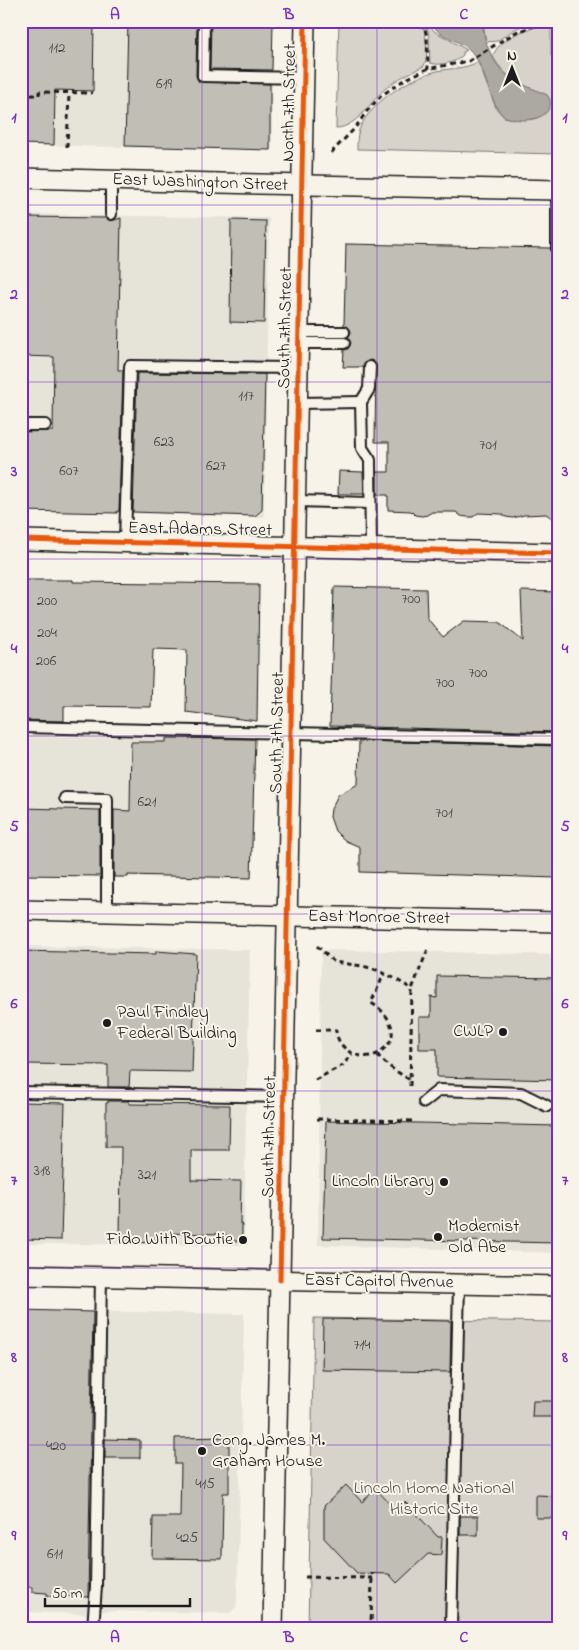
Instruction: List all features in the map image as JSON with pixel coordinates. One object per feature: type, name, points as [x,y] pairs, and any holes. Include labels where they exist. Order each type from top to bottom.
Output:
[{"type":"street","name":"North 7th Street","points":[[303,186],[305,21]]},
{"type":"street","name":"East Washington Street","points":[[21,178],[303,186],[557,190]]},
{"type":"street","name":"South 7th Street","points":[[273,1629],[303,186]]},
{"type":"street","name":"East Adams Street","points":[[21,540],[558,553]]},
{"type":"street","name":"East Monroe Street","points":[[21,910],[558,922]]},
{"type":"street","name":"East Capitol Avenue","points":[[21,1276],[102,1276],[558,1286]]},
{"type":"lane","points":[[204,21],[203,76],[305,78]]},
{"type":"lane","points":[[111,180],[111,214]]},
{"type":"lane","points":[[557,190],[557,248]]},
{"type":"lane","points":[[300,338],[344,332]]},
{"type":"lane","points":[[300,338],[344,343]]},
{"type":"lane","points":[[125,542],[130,366],[299,368]]},
{"type":"lane","points":[[370,367],[369,389],[361,402],[362,448],[370,460],[371,548]]},
{"type":"lane","points":[[298,403],[361,402]]},
{"type":"lane","points":[[21,425],[45,425]]},
{"type":"lane","points":[[296,501],[370,503]]},
{"type":"lane","points":[[21,727],[558,739]]},
{"type":"lane","points":[[65,798],[107,799],[107,913]]},
{"type":"lane","points":[[424,1102],[438,1090],[521,1093],[547,1106]]},
{"type":"lane","points":[[21,1092],[284,1097]]},
{"type":"lane","points":[[93,1629],[96,1586],[102,1276]]},
{"type":"lane","points":[[451,1629],[459,1284]]},
{"type":"path","points":[[423,21],[427,37],[428,69]]},
{"type":"path","points":[[331,153],[355,128],[382,95],[404,80],[428,69],[469,60],[516,32],[550,21]]},
{"type":"path","points":[[21,95],[39,95],[39,92],[92,93]]},
{"type":"path","points":[[67,147],[69,93]]},
{"type":"path","points":[[316,946],[334,962],[363,966],[384,974],[412,989]]},
{"type":"path","points":[[410,1086],[412,989],[428,949]]},
{"type":"path","points":[[316,1030],[336,1030],[336,1036],[341,1045],[352,1054],[362,1056],[377,1054],[389,1043],[391,1035],[390,1020],[379,1007],[370,1003],[384,974]]},
{"type":"path","points":[[315,1080],[343,1065],[352,1054]]},
{"type":"path","points":[[377,1054],[387,1065],[410,1080]]},
{"type":"path","points":[[317,1119],[414,1121]]},
{"type":"path","points":[[305,1577],[372,1576],[372,1629]]},
{"type":"shaded area","points":[[21,21],[272,21],[272,150],[21,145]]},
{"type":"shaded area","points":[[431,21],[483,21],[486,41],[495,62],[501,70],[514,80],[547,95],[550,99],[550,106],[547,111],[537,118],[524,120],[511,119],[501,114],[493,101],[480,66],[472,52],[465,46],[443,35],[434,27]]},
{"type":"shaded area","points":[[21,214],[269,218],[264,517],[21,510]]},
{"type":"shaded area","points":[[21,735],[255,740],[252,879],[21,875]]},
{"type":"shaded area","points":[[21,946],[250,950],[247,1092],[21,1086]]},
{"type":"shaded area","points":[[321,950],[558,955],[558,1253],[318,1245]]},
{"type":"shaded area","points":[[21,1100],[246,1104],[244,1245],[21,1244]]},
{"type":"shaded area","points":[[21,1310],[244,1314],[237,1600],[236,1607],[230,1613],[102,1611],[88,1614],[21,1612]]},
{"type":"green space","points":[[339,21],[419,21],[421,28],[424,28],[427,52],[424,66],[391,84],[380,93],[357,119],[344,127],[336,128]]},
{"type":"green space","points":[[483,21],[535,21],[515,29],[497,41],[486,42]]},
{"type":"green space","points":[[429,24],[434,31],[467,50],[463,52],[460,58],[452,62],[430,63],[427,25]]},
{"type":"green space","points":[[543,25],[551,28],[551,56],[558,57],[558,154],[357,149],[358,132],[364,120],[381,101],[403,85],[426,74],[468,66],[478,62],[496,108],[504,117],[530,119],[542,115],[549,105],[550,100],[547,95],[509,76],[492,55],[503,42],[514,35]]},
{"type":"green space","name":"Lincoln Home National Historic Site","points":[[314,1318],[558,1322],[558,1629],[308,1629]]},
{"type":"building","points":[[21,21],[94,21],[93,91],[55,90],[54,145],[21,144]]},
{"type":"building","points":[[128,21],[197,21],[196,76],[199,82],[270,84],[270,150],[125,146]]},
{"type":"building","points":[[211,21],[273,21],[272,70],[210,69]]},
{"type":"building","points":[[21,217],[106,218],[111,221],[121,218],[118,370],[123,370],[119,511],[117,513],[21,511],[21,432],[53,431],[54,357],[21,356]]},
{"type":"building","points":[[231,220],[266,221],[264,323],[230,322]]},
{"type":"building","points":[[346,244],[550,248],[553,254],[558,255],[558,522],[546,514],[524,515],[513,518],[502,514],[478,513],[473,517],[467,517],[461,516],[456,512],[432,512],[422,516],[415,515],[411,511],[388,510],[388,495],[377,495],[377,472],[389,472],[389,442],[375,442],[376,364],[370,360],[363,367],[343,367],[344,350],[348,349],[351,343],[348,338],[351,332],[350,329],[344,325]]},
{"type":"building","points":[[137,373],[265,374],[262,510],[255,516],[133,512]]},
{"type":"building","points":[[339,471],[363,472],[364,494],[338,494]]},
{"type":"building","points":[[21,580],[259,584],[257,721],[186,712],[187,650],[153,649],[151,707],[64,706],[64,721],[21,720]]},
{"type":"building","points":[[334,587],[426,589],[427,618],[443,637],[464,621],[499,622],[523,641],[521,591],[558,592],[558,732],[330,726]]},
{"type":"building","points":[[166,738],[255,739],[251,878],[128,875],[128,877],[114,877],[114,810],[130,811],[131,742],[166,742]]},
{"type":"building","points":[[359,741],[558,746],[558,878],[360,872],[360,847],[346,841],[335,831],[330,817],[331,809],[338,795],[358,784]]},
{"type":"building","points":[[21,808],[100,810],[100,876],[21,875]]},
{"type":"building","name":"Paul Findley Federal Building","points":[[21,951],[156,954],[156,951],[196,954],[192,1072],[130,1071],[129,1087],[108,1087],[108,1065],[21,1064]]},
{"type":"building","points":[[437,976],[558,978],[558,1080],[437,1077],[437,1049],[419,1049],[419,1017],[431,1017],[431,997],[437,998]]},
{"type":"building","points":[[108,1101],[129,1101],[129,1104],[230,1105],[229,1150],[191,1150],[191,1180],[241,1181],[240,1224],[242,1224],[242,1241],[226,1241],[226,1234],[156,1233],[156,1243],[120,1242],[121,1147],[106,1147],[106,1103]]},
{"type":"building","points":[[21,1102],[65,1103],[61,1240],[21,1239]]},
{"type":"building","points":[[326,1121],[558,1126],[558,1243],[323,1238]]},
{"type":"building","points":[[21,1310],[93,1312],[88,1597],[47,1596],[47,1593],[32,1592],[32,1587],[21,1587]]},
{"type":"building","points":[[323,1319],[451,1321],[450,1372],[322,1370]]},
{"type":"building","points":[[533,1401],[558,1401],[558,1417],[532,1417]]},
{"type":"building","points":[[229,1437],[229,1493],[223,1493],[222,1559],[152,1558],[153,1517],[180,1517],[181,1464],[175,1464],[175,1438]]},
{"type":"building","points":[[105,1439],[140,1440],[140,1458],[105,1458]]},
{"type":"building","points":[[346,1485],[362,1502],[376,1489],[396,1510],[405,1502],[438,1537],[442,1537],[441,1555],[428,1554],[397,1583],[389,1574],[357,1573],[324,1538],[324,1506]]},
{"type":"building","points":[[536,1495],[558,1496],[558,1518],[536,1518]]},
{"type":"building","points":[[460,1516],[478,1516],[478,1535],[460,1535]]},
{"type":"cycle path","points":[[280,1280],[305,21]]},
{"type":"cycle path","points":[[21,540],[558,553]]},
{"type":"place","name":"Paul Findley Federal Building","points":[[107,1023]]},
{"type":"place","name":"CWLP","points":[[503,1032]]},
{"type":"place","name":"Lincoln Library","points":[[444,1182]]},
{"type":"place","name":"Modernist Old Abe","points":[[438,1237]]},
{"type":"place","name":"Fido With Bowtie","points":[[243,1240]]},
{"type":"place","name":"Cong. James M. Graham House","points":[[202,1451]]}]
